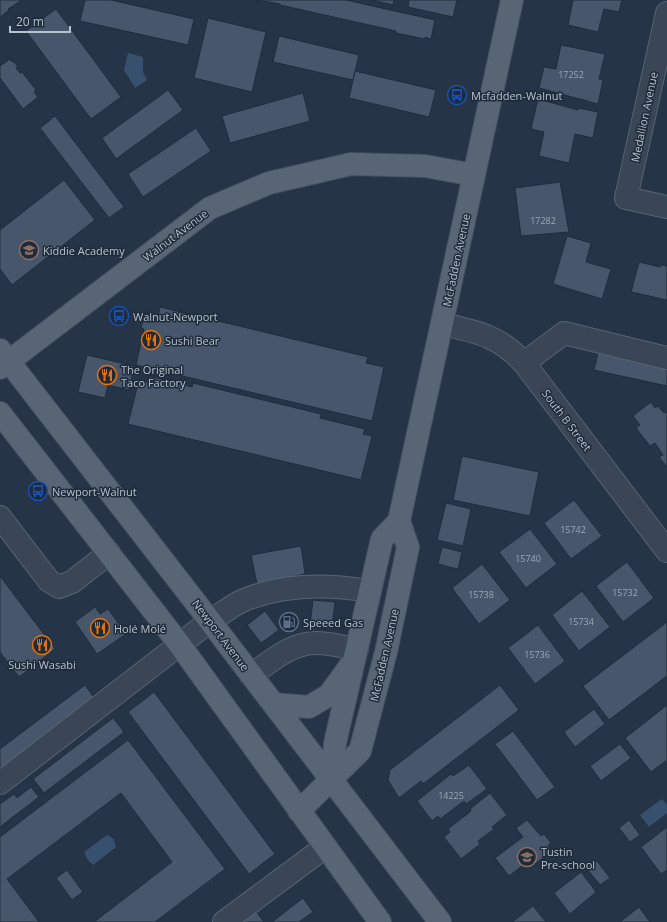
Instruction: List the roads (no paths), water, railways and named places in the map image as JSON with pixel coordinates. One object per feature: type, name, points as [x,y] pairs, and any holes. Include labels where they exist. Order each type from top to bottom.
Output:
[{"type":"main road","name":"McFadden Avenue","points":[[332,780],[335,743],[382,539],[399,520],[512,0]]},
{"type":"main road","name":"Walnut Avenue","points":[[3,360],[210,208],[269,183],[351,164],[425,166],[474,175]]},
{"type":"main road","name":"Newport Avenue","points":[[3,360],[210,621],[440,922]]},
{"type":"main road","points":[[0,413],[180,645],[380,922]]},
{"type":"main road","name":"McFadden Avenue","points":[[299,811],[332,780],[360,750],[369,720],[408,547],[399,520]]},
{"type":"main road","points":[[274,704],[309,707],[329,695],[355,655]]},
{"type":"street","name":"Medallion Avenue","points":[[667,13],[626,198],[667,207]]},
{"type":"street","name":"South B Street","points":[[442,324],[484,334],[512,350],[524,363],[667,551]]},
{"type":"street","points":[[524,363],[564,333],[667,358]]},
{"type":"street","points":[[0,517],[48,581],[59,586],[72,582],[109,553]]},
{"type":"street","points":[[0,783],[210,621],[241,601],[300,586],[353,588],[370,591]]},
{"type":"street","points":[[251,675],[287,651],[303,645],[315,643],[355,655]]},
{"type":"street","points":[[224,922],[325,847]]},
{"type":"water","points":[[128,53],[143,57],[143,72],[147,80],[135,88],[124,70]]},
{"type":"water","points":[[662,799],[667,805],[667,813],[649,827],[640,815]]},
{"type":"water","points":[[107,835],[114,839],[116,847],[93,865],[88,860],[84,852]]},
{"type":"place","name":"Mcfadden-Walnut","points":[[457,95]]},
{"type":"place","name":"Kiddie Academy","points":[[29,250]]},
{"type":"place","name":"Walnut-Newport","points":[[119,316]]},
{"type":"place","name":"Sushi Bear","points":[[151,340]]},
{"type":"place","name":"The Original Taco Factory","points":[[107,375]]},
{"type":"place","name":"Newport-Walnut","points":[[38,491]]},
{"type":"place","name":"Speeed Gas","points":[[289,622]]},
{"type":"place","name":"Holé Molé","points":[[100,628]]},
{"type":"place","name":"Sushi Wasabi","points":[[42,645]]},
{"type":"place","name":"Tustin Pre-school","points":[[527,857]]}]
